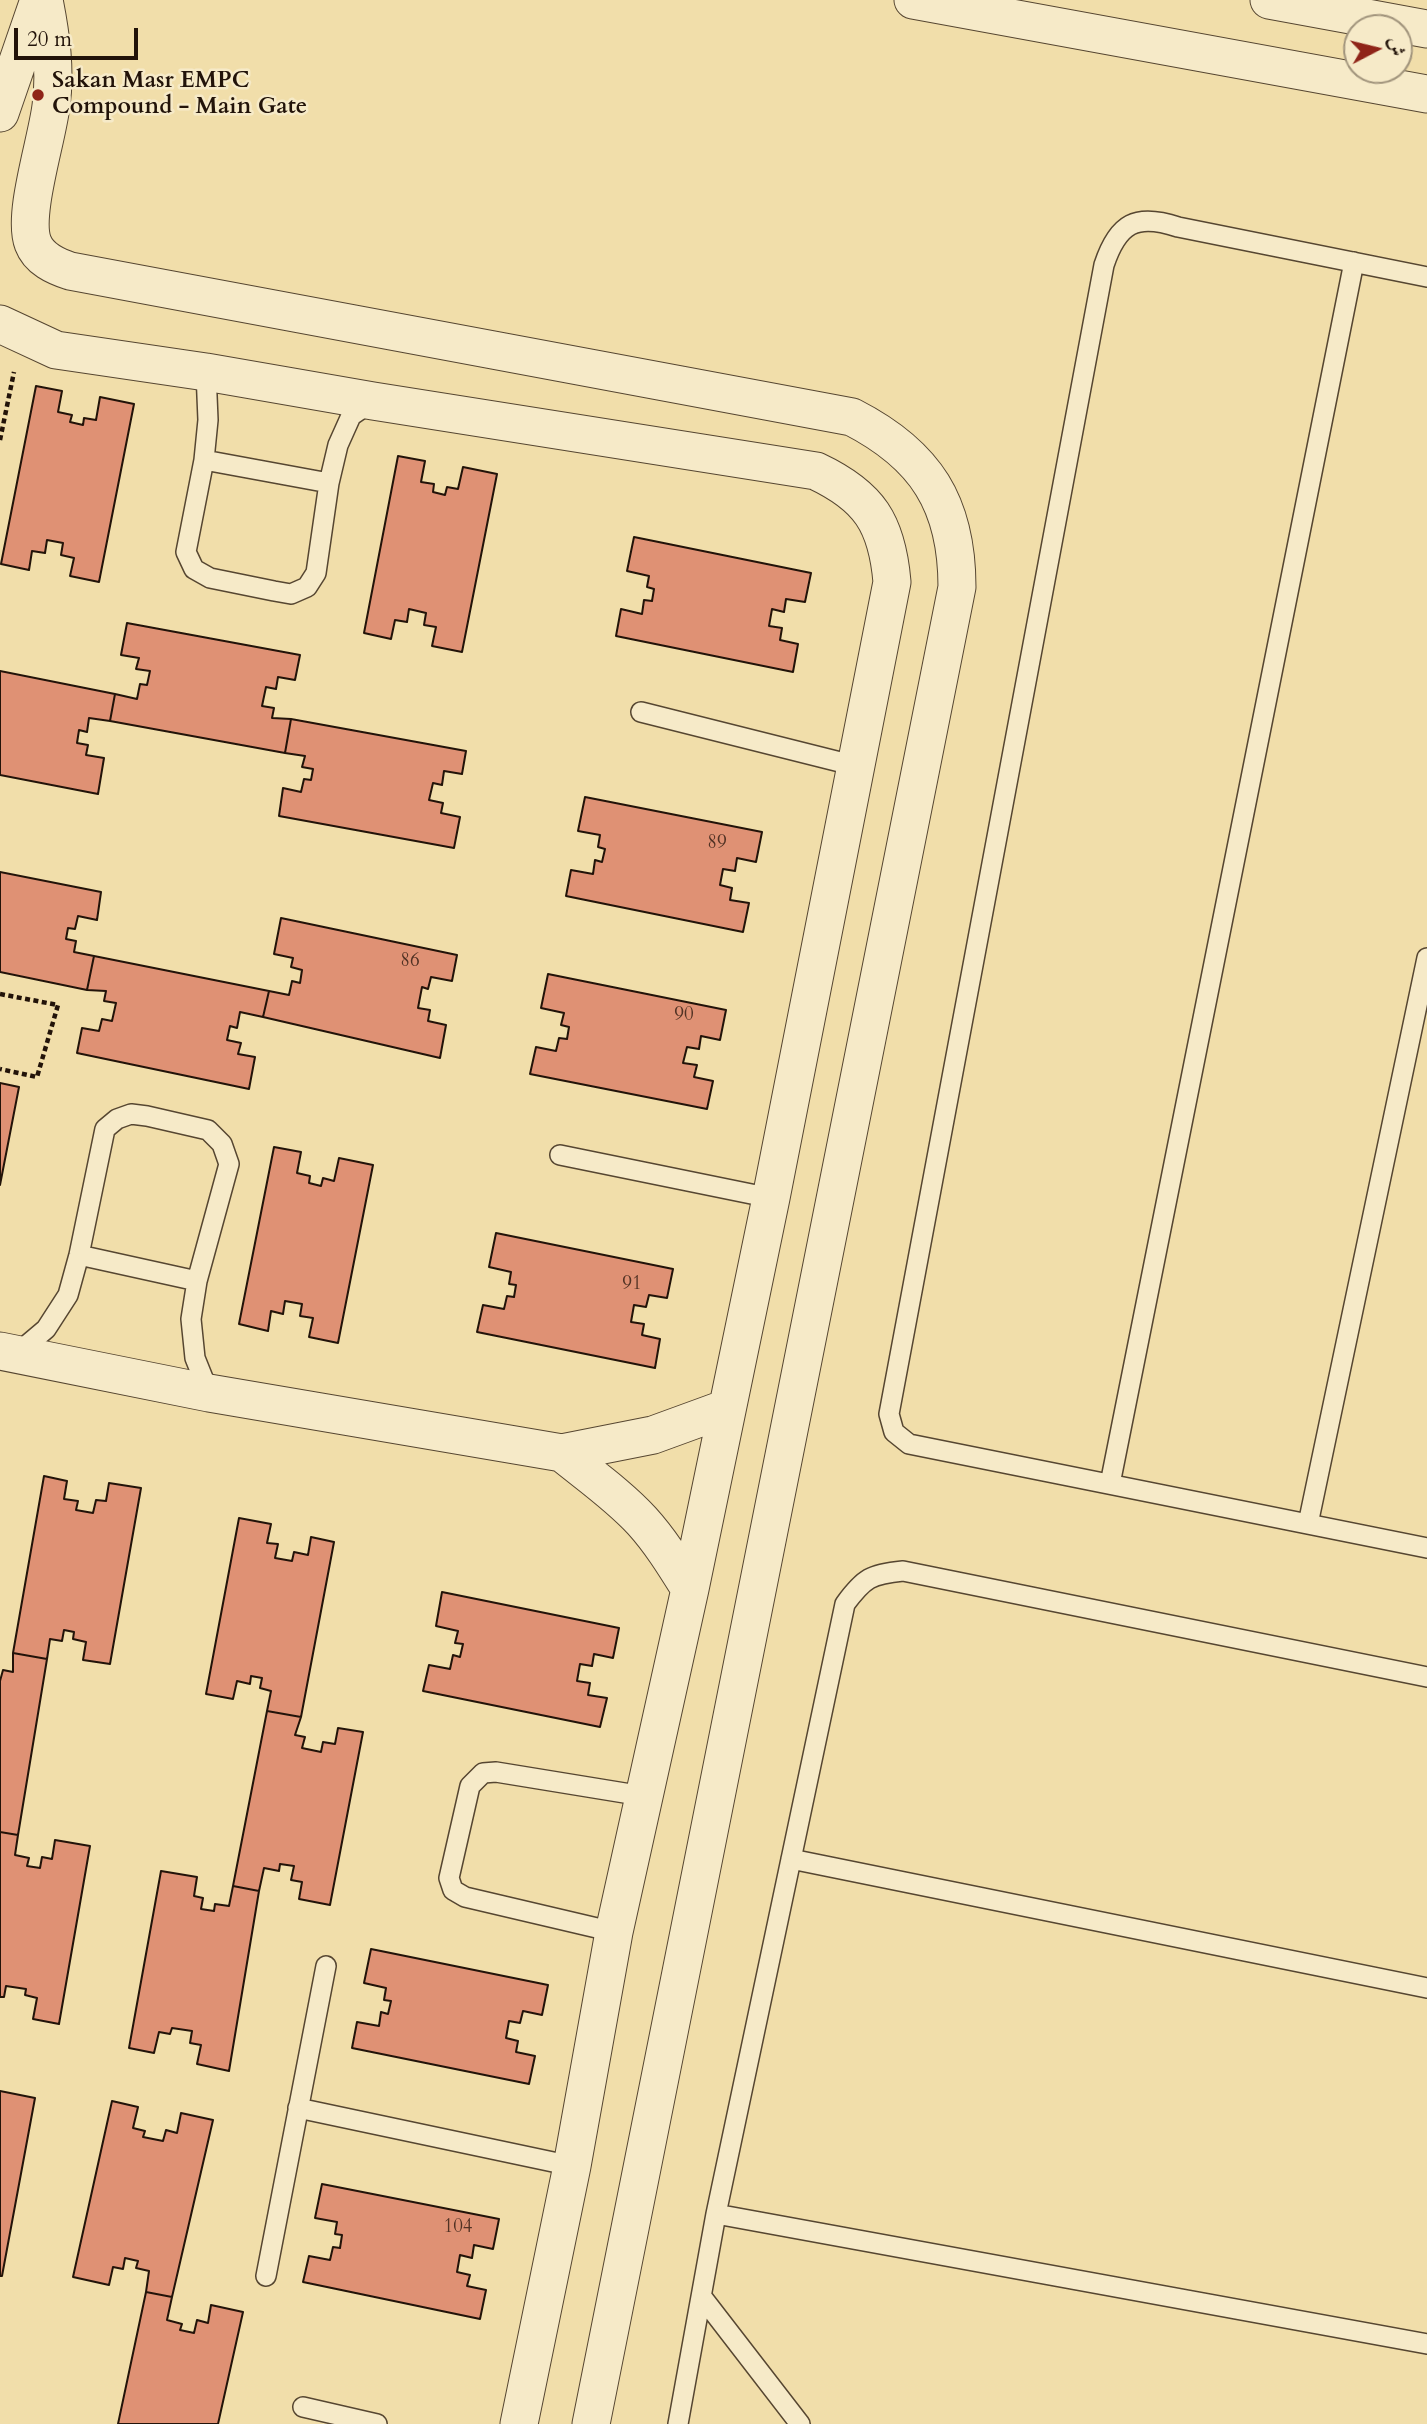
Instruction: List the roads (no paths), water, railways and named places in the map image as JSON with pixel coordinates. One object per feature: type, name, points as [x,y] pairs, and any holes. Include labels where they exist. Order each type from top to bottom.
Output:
[{"type":"street","points":[[0,113],[42,0]]},
{"type":"street","points":[[42,0],[52,62],[52,103],[46,144],[30,210],[30,229],[33,244],[42,257],[55,266],[70,271],[852,417],[897,443],[916,462],[932,483],[953,533],[957,587],[591,2424]]},
{"type":"street","points":[[913,0],[1427,94]]},
{"type":"street","points":[[1269,0],[1427,29]]},
{"type":"street","points":[[11,330],[56,350],[816,471],[842,483],[864,502],[880,526],[890,553],[892,582],[771,1198],[690,1589],[614,1931],[572,2166],[519,2424]]},
{"type":"street","points":[[7,1354],[209,1393],[562,1453],[653,1435],[727,1408]]},
{"type":"street","points":[[562,1453],[613,1493],[642,1521],[669,1554],[690,1589]]},
{"type":"lane","points":[[1427,277],[1178,227],[1154,219],[1130,225],[1112,241],[1104,265],[889,1414],[894,1432],[909,1444],[1427,1548]]},
{"type":"lane","points":[[1110,1484],[1354,262]]},
{"type":"lane","points":[[206,372],[208,420],[204,460],[186,552],[194,569],[210,578],[291,594],[307,587],[316,573],[329,483],[338,445],[351,416],[373,401]]},
{"type":"lane","points":[[204,460],[329,483]]},
{"type":"lane","points":[[642,712],[856,766]]},
{"type":"lane","points":[[1308,1524],[1427,958]]},
{"type":"lane","points":[[7,1354],[46,1329],[68,1295],[105,1129],[117,1119],[131,1114],[187,1124],[208,1130],[222,1144],[229,1164],[197,1281],[191,1319],[195,1358],[209,1393]]},
{"type":"lane","points":[[560,1155],[771,1198]]},
{"type":"lane","points":[[79,1255],[197,1281]]},
{"type":"lane","points":[[678,2424],[716,2214],[845,1604],[859,1585],[880,1573],[916,1573],[1427,1677]]},
{"type":"lane","points":[[614,1931],[465,1897],[453,1890],[449,1878],[470,1786],[483,1773],[496,1772],[643,1796]]},
{"type":"lane","points":[[791,1859],[1427,1988]]},
{"type":"lane","points":[[266,2276],[326,1966]]},
{"type":"lane","points":[[298,2108],[572,2166]]},
{"type":"lane","points":[[716,2214],[1427,2344]]},
{"type":"lane","points":[[702,2297],[800,2424]]},
{"type":"lane","points":[[303,2407],[377,2424]]},
{"type":"place","name":"Sakan Masr EMPC Compound - Main Gate","points":[[38,95]]}]
